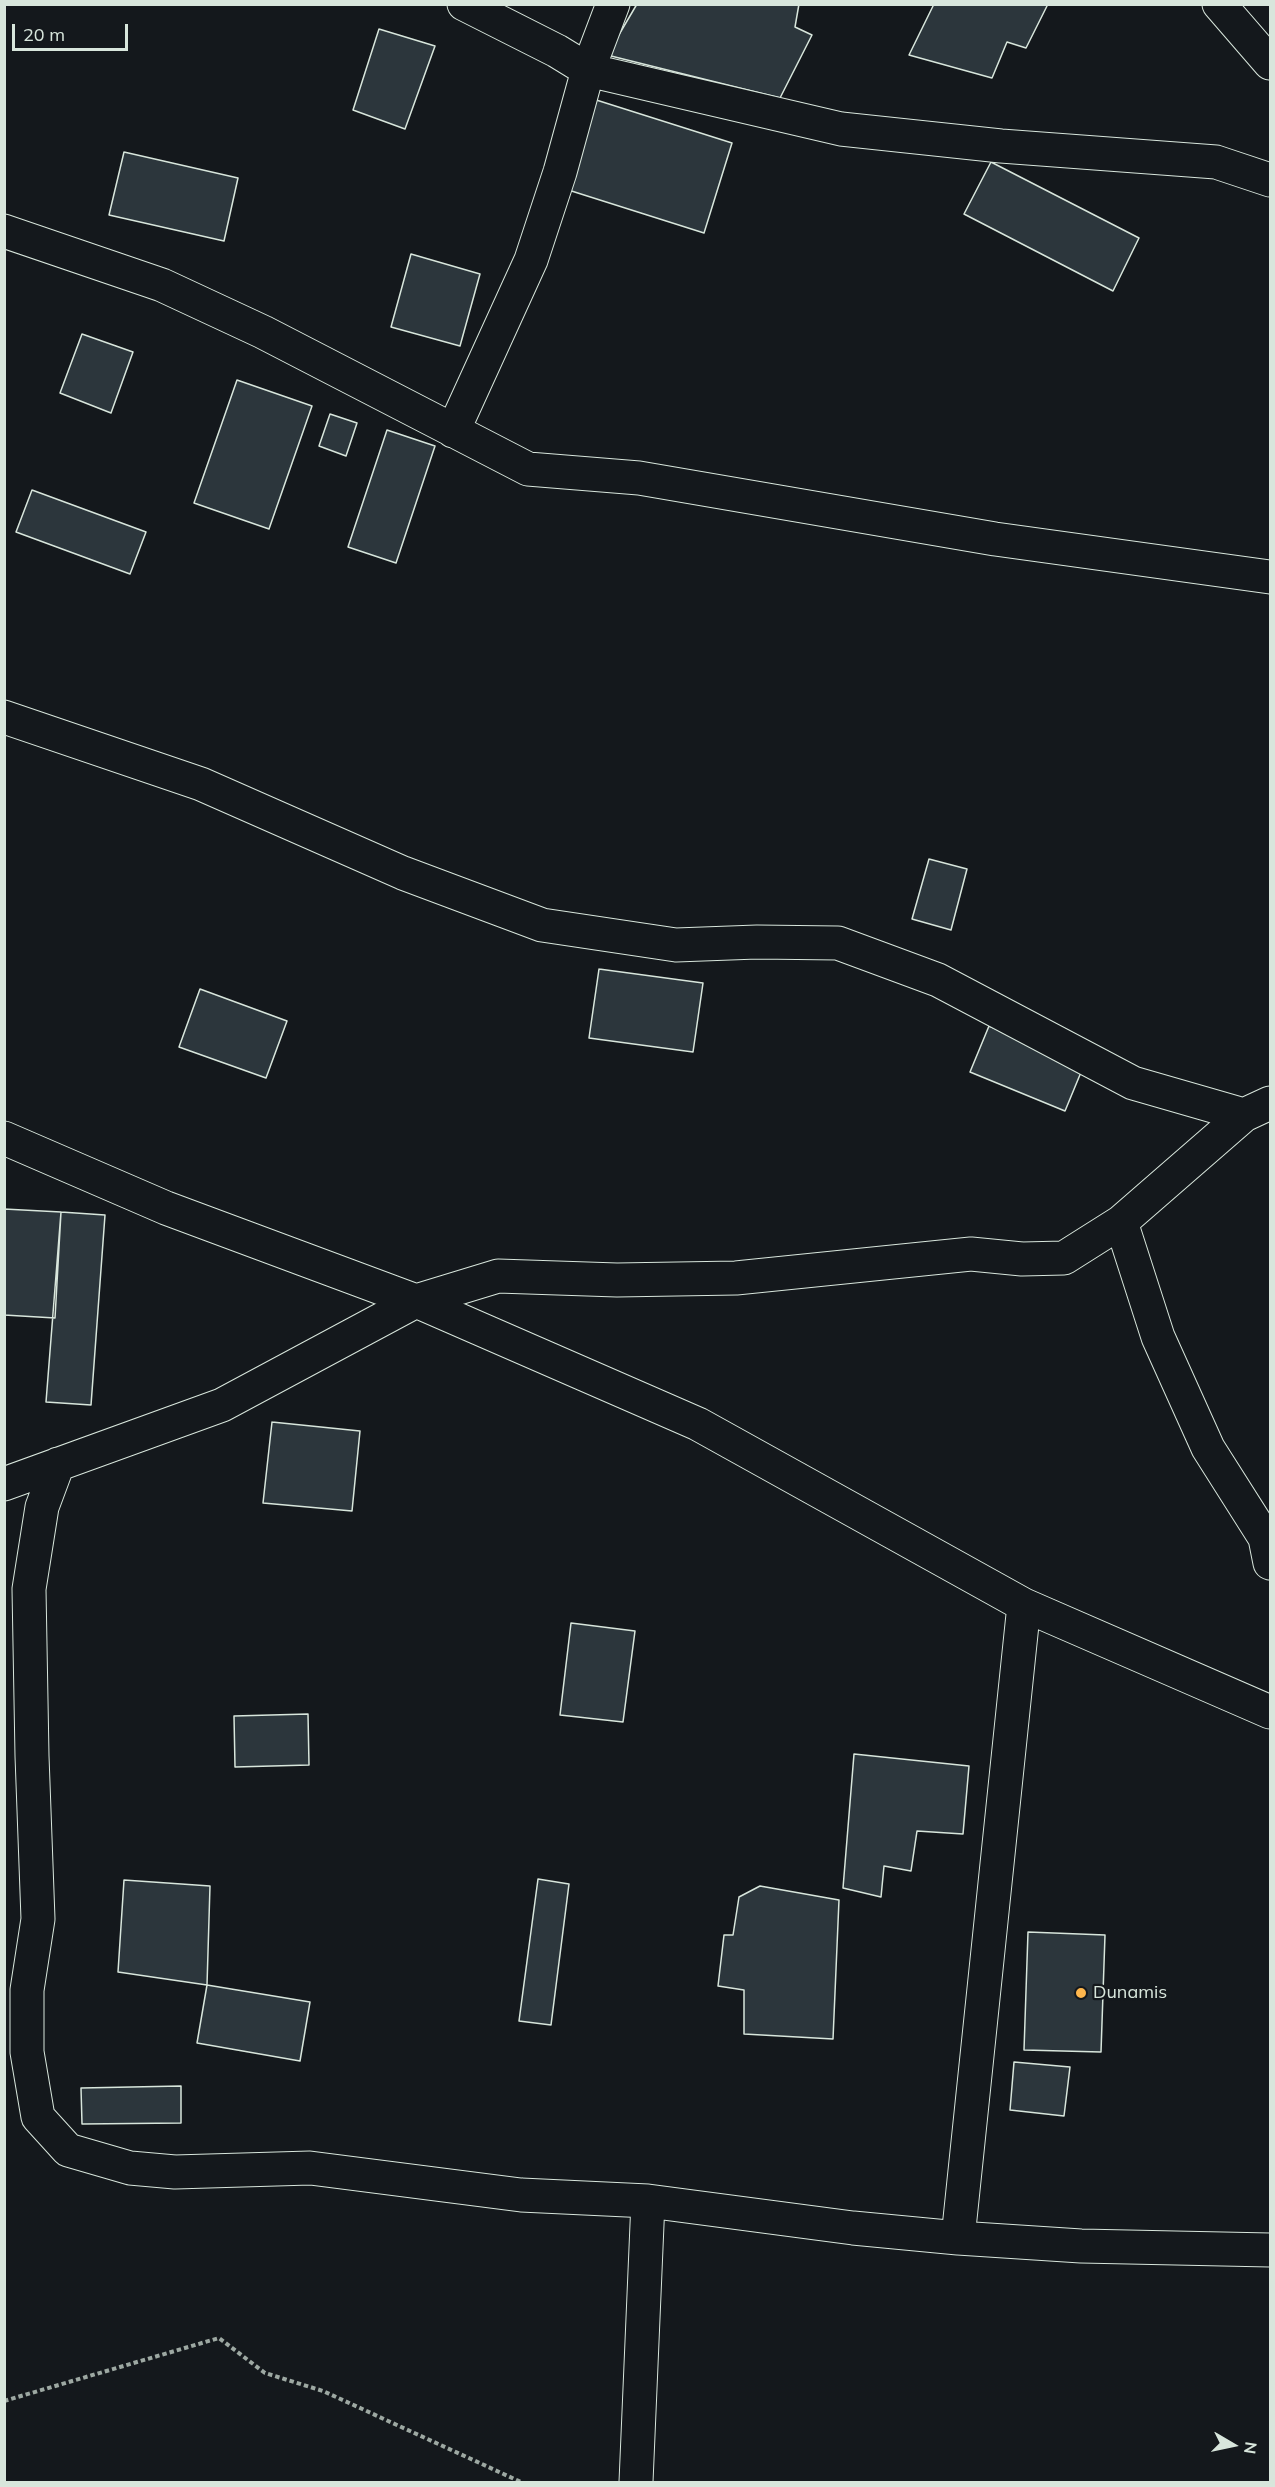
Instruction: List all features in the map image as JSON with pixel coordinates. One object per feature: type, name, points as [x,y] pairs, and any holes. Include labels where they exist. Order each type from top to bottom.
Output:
[{"type":"street","points":[[464,4],[557,51],[588,70],[841,129],[1000,146],[1216,162],[1270,180]]},
{"type":"street","points":[[453,431],[531,260],[560,172],[588,70],[613,4]]},
{"type":"street","points":[[1219,4],[1270,63]]},
{"type":"street","points":[[4,231],[162,285],[263,332],[528,470],[639,478],[995,539],[1270,577]]},
{"type":"street","points":[[4,717],[201,784],[403,873],[542,926],[676,945],[757,942],[838,943],[938,980],[1133,1083],[1257,1109]]},
{"type":"street","points":[[4,1484],[222,1405],[416,1302],[498,1276],[617,1280],[736,1278],[971,1254],[1022,1259],[1064,1258],[1121,1222],[1257,1109]]},
{"type":"street","points":[[4,1138],[166,1208],[416,1302],[698,1424],[1024,1605],[1270,1712]]},
{"type":"street","points":[[1121,1222],[1158,1337],[1208,1448],[1265,1538],[1270,1563]]},
{"type":"street","points":[[58,1464],[42,1507],[29,1589],[38,1919],[27,1990],[27,2052],[38,2117],[68,2150],[130,2168],[175,2172],[310,2168],[521,2195],[648,2201],[853,2228],[958,2238],[1081,2246],[1270,2250]]},
{"type":"street","points":[[958,2238],[1024,1605]]},
{"type":"street","points":[[636,2482],[648,2201]]},
{"type":"path","points":[[4,2401],[219,2338],[265,2373],[323,2391],[521,2482]]},
{"type":"building","points":[[637,4],[799,4],[795,27],[812,35],[780,98],[607,55]]},
{"type":"building","points":[[934,4],[1048,4],[1026,48],[1007,42],[992,78],[909,55]]},
{"type":"building","points":[[379,29],[435,46],[405,129],[353,110]]},
{"type":"building","points":[[590,98],[732,143],[704,233],[562,188]]},
{"type":"building","points":[[124,152],[238,178],[224,241],[109,215]]},
{"type":"building","points":[[991,162],[1139,238],[1113,291],[964,214]]},
{"type":"building","points":[[411,254],[480,274],[460,346],[391,327]]},
{"type":"building","points":[[82,334],[133,352],[111,413],[60,393]]},
{"type":"building","points":[[237,380],[312,406],[269,529],[194,503]]},
{"type":"building","points":[[330,414],[357,423],[346,456],[319,446]]},
{"type":"building","points":[[387,430],[435,446],[396,563],[348,547]]},
{"type":"building","points":[[32,490],[146,532],[130,574],[16,532]]},
{"type":"building","points":[[929,859],[967,869],[951,930],[912,919]]},
{"type":"building","points":[[599,969],[703,983],[693,1052],[589,1038]]},
{"type":"building","points":[[200,989],[287,1021],[266,1078],[179,1047]]},
{"type":"building","points":[[989,1026],[1084,1065],[1065,1111],[970,1072]]},
{"type":"building","points":[[4,1209],[61,1212],[55,1318],[4,1315]]},
{"type":"building","points":[[61,1212],[105,1215],[91,1405],[46,1402]]},
{"type":"building","points":[[272,1422],[360,1431],[352,1511],[263,1503]]},
{"type":"building","points":[[571,1623],[635,1631],[623,1722],[560,1715]]},
{"type":"building","points":[[308,1714],[309,1765],[235,1767],[234,1716]]},
{"type":"building","points":[[854,1754],[969,1766],[963,1834],[917,1831],[911,1871],[884,1866],[881,1897],[843,1888]]},
{"type":"building","points":[[538,1879],[569,1884],[551,2025],[519,2021]]},
{"type":"building","points":[[124,1880],[210,1886],[207,1985],[118,1972]]},
{"type":"building","points":[[760,1886],[839,1900],[833,2039],[744,2034],[744,1990],[718,1986],[724,1935],[733,1935],[739,1897]]},
{"type":"building","points":[[1028,1932],[1105,1935],[1101,2052],[1024,2050]]},
{"type":"building","points":[[207,1985],[310,2002],[300,2061],[197,2043]]},
{"type":"building","points":[[1014,2062],[1070,2067],[1064,2116],[1010,2110]]},
{"type":"building","points":[[181,2086],[181,2123],[82,2124],[81,2088]]},
{"type":"place","name":"Dunamis","points":[[1081,1993]]}]
